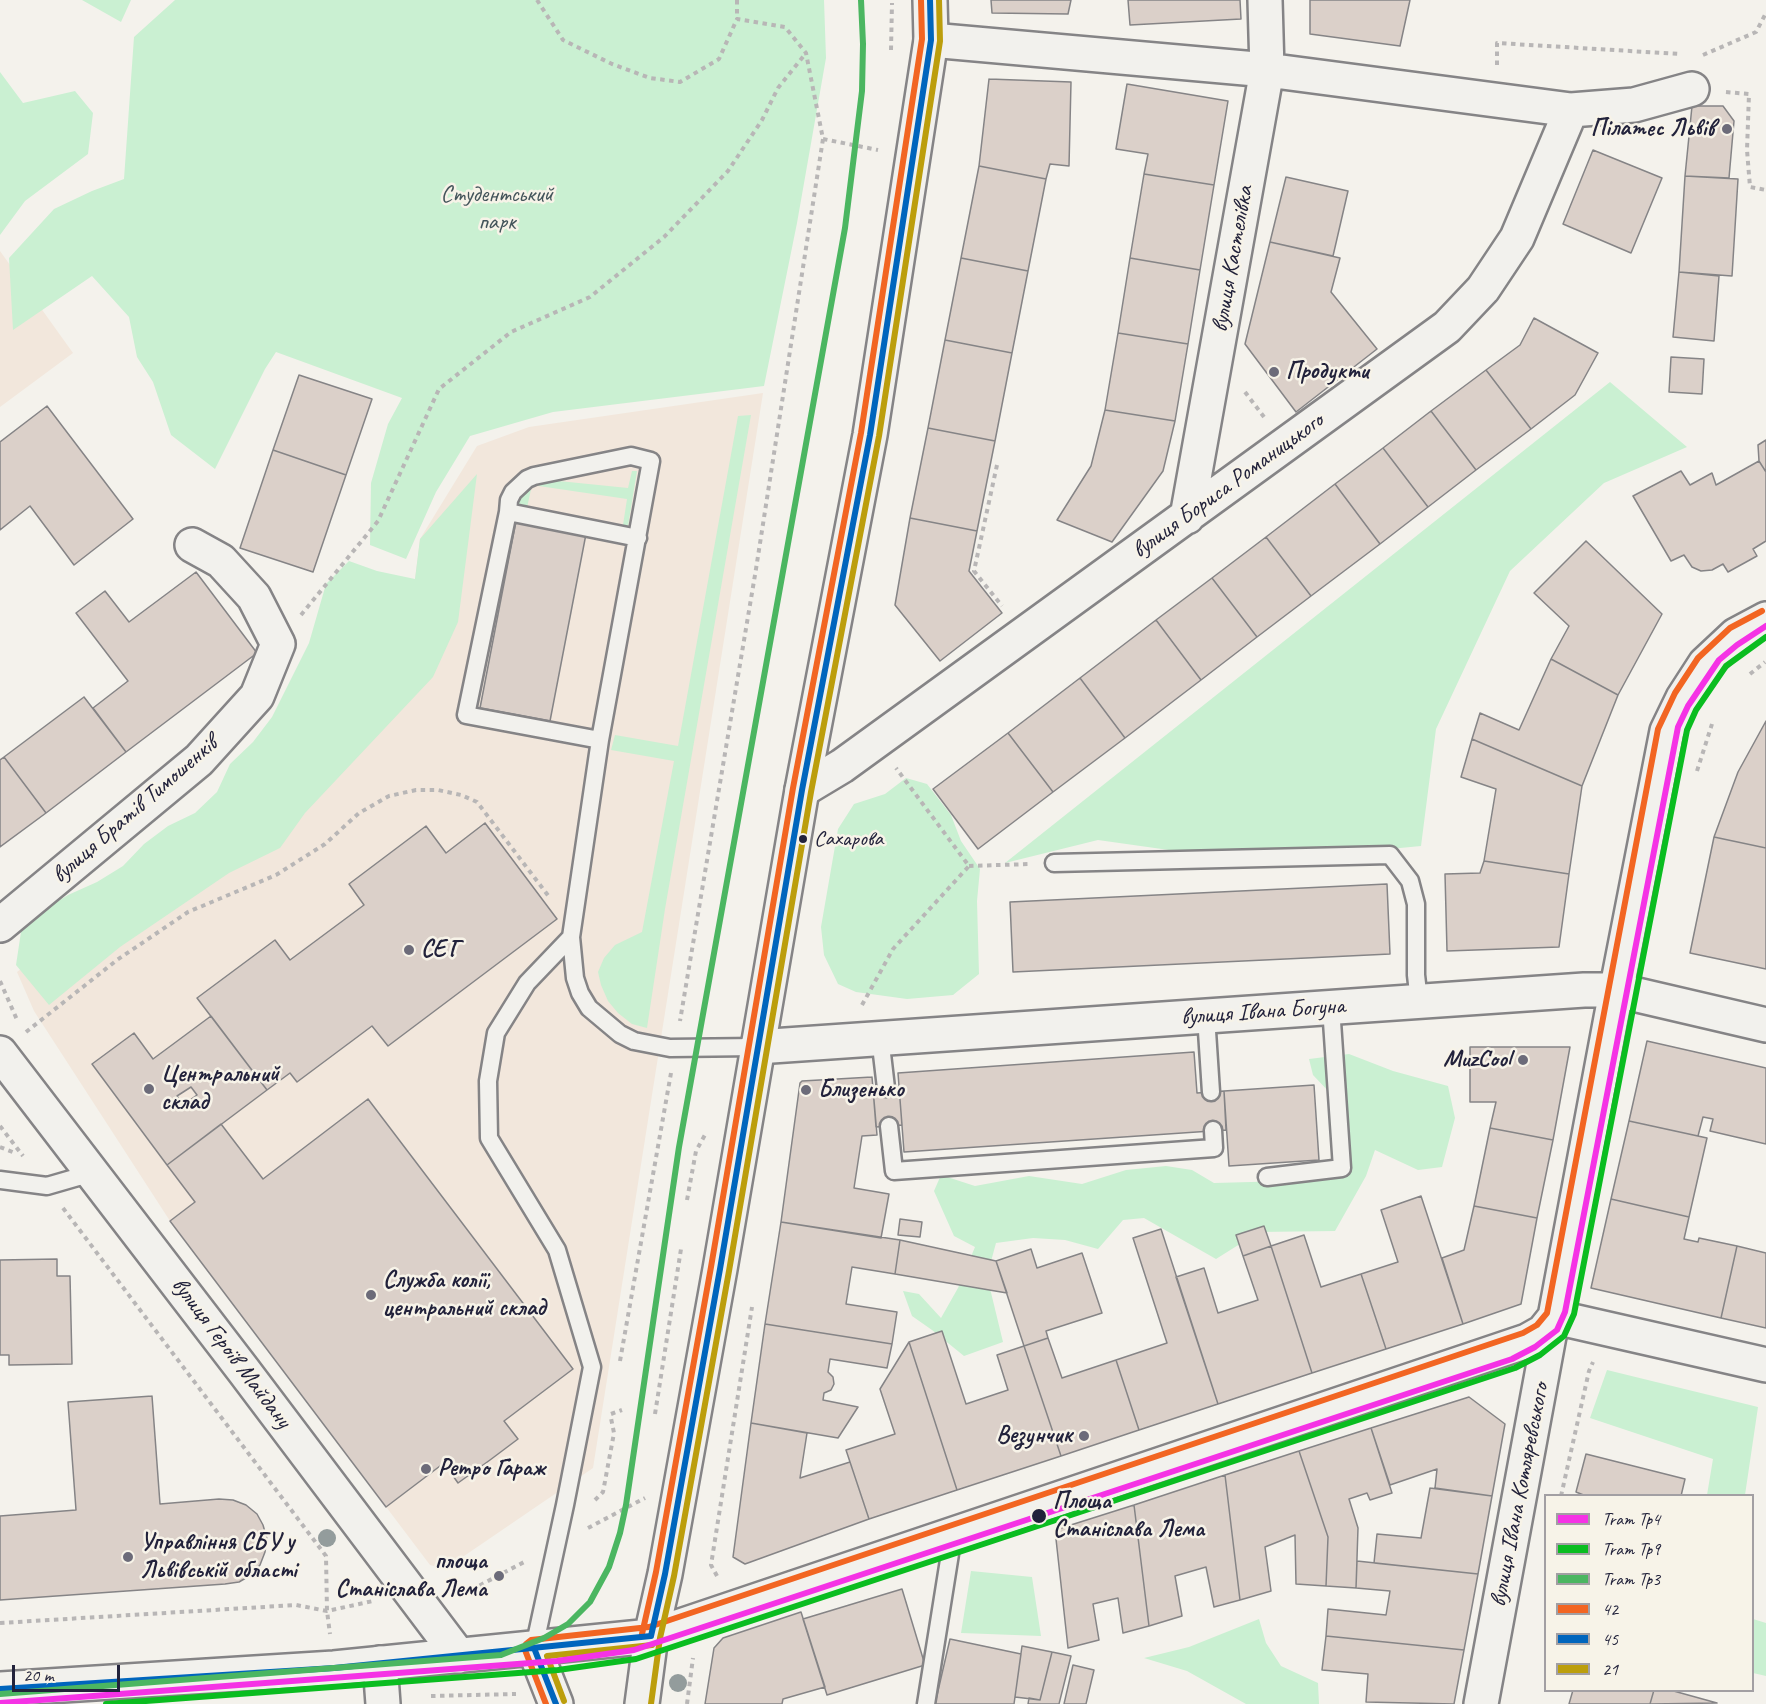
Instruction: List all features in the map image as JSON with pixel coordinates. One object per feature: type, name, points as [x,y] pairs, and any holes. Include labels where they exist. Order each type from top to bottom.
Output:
[{"type":"main road","points":[[642,1704],[651,1636],[665,1574],[705,1351],[802,790],[870,435],[931,40],[930,0]]},
{"type":"main road","name":"вулиця Кастелівка","points":[[1187,516],[1267,70],[1265,0]]},
{"type":"main road","points":[[931,40],[1267,70],[1571,110],[1634,105],[1692,89]]},
{"type":"main road","name":"вулиця Бориса Романицького","points":[[802,790],[842,766],[1447,327],[1483,289],[1517,238],[1571,110]]},
{"type":"main road","points":[[192,544],[221,561],[254,597],[278,644]]},
{"type":"main road","name":"вулиця Івана Котляревського","points":[[1481,1704],[1549,1336],[1555,1317],[1667,731],[1683,698],[1705,664],[1736,635],[1766,619]]},
{"type":"main road","name":"вулиця Братів Тимошенків","points":[[0,926],[199,760],[257,696],[278,644]]},
{"type":"main road","name":"вулиця Івана Богуна","points":[[757,1047],[1584,990],[1616,990],[1766,1025]]},
{"type":"main road","name":"вулиця Героїв Майдану","points":[[12,1043],[92,1173],[459,1656]]},
{"type":"main road","points":[[0,1689],[380,1663],[651,1636],[1527,1341],[1543,1332],[1555,1317],[1766,1365]]},
{"type":"main road","points":[[534,1648],[556,1704]]},
{"type":"main road","points":[[380,1663],[383,1704]]},
{"type":"lane","points":[[600,740],[466,715],[509,500],[513,492],[527,478],[631,456],[651,460],[600,740],[568,940],[575,978],[580,993],[589,1008],[620,1034],[634,1041],[676,1048],[757,1047]]},
{"type":"lane","points":[[508,512],[638,537]]},
{"type":"lane","points":[[1054,863],[1390,855],[1410,881],[1416,904],[1416,975],[1419,1001]]},
{"type":"lane","points":[[534,1648],[592,1367],[556,1250],[489,1138],[488,1081],[496,1033],[527,983],[568,940]]},
{"type":"lane","points":[[1267,1177],[1342,1167],[1331,1007]]},
{"type":"lane","points":[[1206,1016],[1211,1092]]},
{"type":"lane","points":[[880,1037],[886,1088]]},
{"type":"lane","points":[[889,1126],[894,1172],[1214,1149],[1213,1130]]},
{"type":"lane","points":[[0,1180],[47,1186],[92,1173]]},
{"type":"lane","points":[[926,1704],[953,1534]]},
{"type":"path","points":[[537,0],[563,40],[612,64],[650,78],[680,82],[718,59],[737,19],[737,0]]},
{"type":"path","points":[[1694,55],[1705,56],[1756,32],[1766,13]]},
{"type":"path","points":[[618,1368],[676,1048],[756,569],[823,139],[806,53],[784,27],[737,19]]},
{"type":"path","points":[[1489,99],[1498,59],[1497,43],[1682,54]]},
{"type":"path","points":[[278,644],[378,521],[440,389],[511,332],[590,297],[664,237],[728,171],[762,120],[778,88],[806,53]]},
{"type":"path","points":[[1749,94],[1747,150],[1750,187],[1766,190]]},
{"type":"path","points":[[823,139],[880,150]]},
{"type":"path","points":[[1240,386],[1269,423]]},
{"type":"path","points":[[997,465],[974,571],[1005,610]]},
{"type":"path","points":[[1748,675],[1766,661]]},
{"type":"path","points":[[1697,772],[1713,721]]},
{"type":"path","points":[[892,763],[969,866]]},
{"type":"path","points":[[12,1043],[117,960],[188,912],[276,875],[325,844],[359,813],[389,796],[416,790],[438,790],[461,795],[477,802],[567,920],[568,940]]},
{"type":"path","points":[[857,1013],[893,949],[969,866],[1054,863]]},
{"type":"path","points":[[687,1200],[696,1151],[712,1124]]},
{"type":"path","points":[[0,1126],[24,1157]]},
{"type":"path","points":[[0,1623],[296,1605],[327,1611],[326,1556],[62,1207]]},
{"type":"path","points":[[655,1414],[681,1249]]},
{"type":"path","points":[[1561,1494],[1589,1371]]},
{"type":"path","points":[[612,1402],[610,1414],[622,1410]]},
{"type":"path","points":[[444,1591],[469,1591],[554,1547],[642,1497]]},
{"type":"path","points":[[718,1578],[711,1565],[720,1507]]},
{"type":"path","points":[[422,1696],[516,1694],[520,1704]]},
{"type":"shaded area","points":[[0,251],[73,353],[0,407]]},
{"type":"shaded area","points":[[763,393],[593,1468],[445,1569],[430,1565],[170,1221],[34,1011],[17,972],[305,739],[415,579],[420,539],[477,446],[529,427]]},
{"type":"green space","points":[[82,0],[131,0],[121,22]]},
{"type":"green space","name":"Студентський парк","points":[[175,0],[824,0],[826,58],[797,223],[764,386],[553,412],[470,436],[436,492],[406,559],[370,545],[371,483],[388,424],[402,398],[276,352],[265,369],[215,469],[171,435],[153,382],[137,357],[129,317],[92,276],[13,330],[9,258],[54,209],[124,179],[134,37]]},
{"type":"green space","points":[[0,72],[23,103],[75,91],[93,113],[88,154],[25,201],[0,235]]},
{"type":"green space","points":[[1610,382],[1687,447],[1604,483],[1510,571],[1436,729],[1421,846],[1254,862],[1098,840],[1005,863]]},
{"type":"green space","points":[[751,415],[665,909],[647,1028],[632,1024],[618,1013],[608,1001],[598,972],[604,958],[615,945],[642,932],[674,761],[611,750],[615,735],[678,746],[738,416]]},
{"type":"green space","points":[[632,471],[637,471],[628,526],[623,525],[627,499],[532,485],[526,512],[513,509],[514,498],[539,479],[628,488]]},
{"type":"green space","points":[[477,474],[458,622],[433,677],[305,813],[280,848],[229,873],[120,947],[49,1005],[16,965],[21,932],[42,911],[123,866],[144,844],[168,826],[195,813],[217,792],[230,764],[253,742],[272,717],[309,643],[326,584],[349,561],[377,571],[415,579],[420,539]]},
{"type":"green space","points":[[906,778],[927,784],[951,815],[961,841],[980,869],[977,901],[979,974],[953,995],[907,999],[856,992],[838,984],[824,955],[821,927],[838,829],[854,804],[885,794]]},
{"type":"green space","points":[[1349,1054],[1393,1071],[1448,1086],[1455,1118],[1442,1167],[1418,1170],[1375,1150],[1366,1176],[1335,1231],[1259,1232],[1216,1259],[1144,1218],[1123,1220],[1098,1249],[1065,1240],[1033,1238],[996,1243],[987,1276],[1003,1342],[964,1356],[912,1316],[903,1291],[919,1294],[941,1318],[958,1288],[975,1247],[954,1236],[934,1191],[941,1175],[975,1186],[1029,1176],[1082,1184],[1126,1170],[1166,1166],[1192,1170],[1214,1183],[1288,1181],[1338,1163],[1331,1094],[1313,1075],[1309,1059]]},
{"type":"green space","points":[[1607,1370],[1758,1407],[1745,1494],[1707,1494],[1713,1459],[1590,1418]]},
{"type":"green space","points":[[971,1571],[1032,1577],[1041,1636],[961,1633]]},
{"type":"green space","points":[[1259,1619],[1266,1643],[1281,1666],[1318,1683],[1319,1704],[1246,1704],[1187,1671],[1144,1658],[1189,1647]]},
{"type":"green space","points":[[1754,1619],[1766,1623],[1766,1676],[1754,1673]]},
{"type":"building","points":[[991,0],[1071,0],[1068,14],[992,13]]},
{"type":"building","points":[[1128,0],[1240,0],[1241,19],[1130,25]]},
{"type":"building","points":[[1310,0],[1410,0],[1400,46],[1310,34]]},
{"type":"building","points":[[989,79],[1071,82],[1069,166],[1050,164],[1046,179],[979,166]]},
{"type":"building","points":[[1127,84],[1228,101],[1214,185],[1144,174],[1148,154],[1116,149]]},
{"type":"building","points":[[1692,106],[1723,106],[1734,121],[1729,178],[1685,176]]},
{"type":"building","points":[[1593,150],[1662,178],[1631,253],[1563,224]]},
{"type":"building","points":[[979,166],[1046,179],[1028,271],[961,258]]},
{"type":"building","points":[[1144,174],[1214,185],[1200,270],[1130,258]]},
{"type":"building","points":[[1685,176],[1738,179],[1732,276],[1679,272]]},
{"type":"building","points":[[1286,177],[1348,191],[1333,256],[1270,242]]},
{"type":"building","points":[[1270,242],[1340,258],[1331,292],[1377,349],[1296,412],[1245,344]]},
{"type":"building","points":[[961,258],[1028,271],[1012,353],[945,340]]},
{"type":"building","points":[[1130,258],[1200,270],[1188,344],[1118,333]]},
{"type":"building","points":[[1679,272],[1719,276],[1714,341],[1673,337]]},
{"type":"building","points":[[1534,318],[1598,353],[1575,395],[1531,429],[1486,370],[1520,345]]},
{"type":"building","points":[[1118,333],[1188,344],[1175,421],[1105,410]]},
{"type":"building","points":[[945,340],[1012,353],[995,441],[928,428]]},
{"type":"building","points":[[1671,357],[1704,359],[1702,394],[1669,392]]},
{"type":"building","points":[[1486,370],[1531,429],[1476,470],[1431,411]]},
{"type":"building","points":[[299,375],[372,399],[346,475],[273,450]]},
{"type":"building","points":[[47,406],[133,519],[74,565],[30,506],[0,530],[0,442]]},
{"type":"building","points":[[1105,410],[1175,421],[1163,471],[1112,542],[1057,520],[1091,466]]},
{"type":"building","points":[[1431,411],[1476,470],[1428,507],[1383,448]]},
{"type":"building","points":[[928,428],[995,441],[977,531],[910,518]]},
{"type":"building","points":[[1766,440],[1766,472],[1759,461],[1758,445]]},
{"type":"building","points":[[1383,448],[1428,507],[1380,544],[1335,484]]},
{"type":"building","points":[[273,450],[346,475],[313,572],[240,548]]},
{"type":"building","points":[[1759,461],[1766,472],[1766,541],[1753,549],[1757,556],[1728,572],[1723,564],[1712,570],[1701,571],[1692,567],[1684,555],[1671,561],[1633,496],[1681,471],[1690,485],[1712,473],[1716,485]]},
{"type":"building","points":[[1335,484],[1380,544],[1311,596],[1266,537]]},
{"type":"building","points":[[910,518],[977,531],[969,571],[1002,613],[940,661],[895,605]]},
{"type":"building","points":[[516,521],[586,534],[550,721],[480,708]]},
{"type":"building","points":[[1266,537],[1311,596],[1257,637],[1212,578]]},
{"type":"building","points":[[1586,541],[1662,614],[1618,695],[1551,659],[1569,626],[1534,593]]},
{"type":"building","points":[[196,572],[257,653],[126,752],[93,708],[128,681],[76,613],[105,591],[129,622]]},
{"type":"building","points":[[1212,578],[1257,637],[1201,680],[1156,620]]},
{"type":"building","points":[[1156,620],[1201,680],[1125,738],[1080,678]]},
{"type":"building","points":[[1551,659],[1618,695],[1582,786],[1472,739],[1480,713],[1519,730]]},
{"type":"building","points":[[1080,678],[1125,738],[1053,792],[1008,733]]},
{"type":"building","points":[[84,697],[126,752],[46,813],[4,757]]},
{"type":"building","points":[[1766,721],[1766,848],[1714,837],[1738,772]]},
{"type":"building","points":[[1008,733],[1053,792],[978,849],[933,789]]},
{"type":"building","points":[[1472,739],[1582,786],[1569,874],[1484,861],[1496,789],[1461,777]]},
{"type":"building","points":[[4,757],[46,813],[0,847],[0,760]]},
{"type":"building","name":"СЕГ","points":[[485,823],[557,919],[388,1046],[372,1026],[297,1082],[290,1073],[267,1090],[197,998],[275,940],[290,960],[364,905],[349,884],[426,826],[446,853]]},
{"type":"building","points":[[1714,837],[1766,848],[1766,969],[1690,953]]},
{"type":"building","points":[[1484,861],[1569,874],[1559,947],[1447,951],[1445,874],[1480,873]]},
{"type":"building","points":[[1387,884],[1390,954],[1013,972],[1010,902]]},
{"type":"building","name":"Центральний склад","points":[[211,1016],[267,1090],[167,1165],[92,1064],[134,1033],[153,1059]],"holes":[[[191,1087],[197,1095],[183,1105],[177,1096]]]},
{"type":"building","points":[[1647,1041],[1766,1068],[1766,1144],[1710,1131],[1713,1119],[1703,1117],[1698,1136],[1629,1121]]},
{"type":"building","points":[[1470,1047],[1570,1047],[1553,1140],[1490,1128],[1496,1102],[1470,1102]]},
{"type":"building","points":[[1194,1052],[1197,1093],[1224,1091],[1226,1130],[904,1152],[898,1073]]},
{"type":"building","points":[[872,1077],[877,1135],[862,1136],[854,1188],[889,1194],[881,1238],[781,1222],[800,1083],[802,1081]]},
{"type":"building","points":[[1314,1085],[1319,1160],[1229,1166],[1224,1091]]},
{"type":"building","points":[[899,1087],[902,1125],[876,1127],[873,1089]]},
{"type":"building","name":"Служба колії, центральний склад","points":[[368,1099],[573,1369],[504,1421],[518,1439],[490,1460],[458,1483],[444,1463],[386,1507],[170,1221],[195,1202],[167,1165],[221,1124],[263,1179]]},
{"type":"building","points":[[1629,1121],[1707,1138],[1689,1217],[1611,1199]]},
{"type":"building","points":[[1490,1128],[1553,1140],[1537,1218],[1474,1206]]},
{"type":"building","points":[[1421,1196],[1463,1324],[1386,1349],[1361,1274],[1398,1262],[1381,1210]]},
{"type":"building","points":[[1611,1199],[1689,1217],[1684,1239],[1698,1242],[1699,1238],[1737,1246],[1721,1318],[1591,1288]]},
{"type":"building","points":[[1474,1206],[1537,1218],[1521,1304],[1463,1324],[1442,1258],[1464,1250]]},
{"type":"building","points":[[900,1219],[922,1222],[920,1237],[898,1235]]},
{"type":"building","points":[[781,1222],[900,1240],[895,1274],[852,1267],[846,1304],[897,1312],[892,1344],[765,1324]]},
{"type":"building","points":[[1264,1226],[1271,1246],[1243,1256],[1236,1235]]},
{"type":"building","points":[[1161,1229],[1218,1404],[1139,1430],[1116,1360],[1167,1343],[1133,1238]]},
{"type":"building","points":[[1304,1235],[1321,1287],[1361,1274],[1386,1349],[1312,1373],[1271,1246]]},
{"type":"building","points":[[900,1240],[996,1261],[1007,1293],[895,1274]]},
{"type":"building","points":[[1271,1246],[1312,1373],[1218,1404],[1176,1277],[1204,1268],[1218,1313],[1258,1300],[1243,1256]]},
{"type":"building","points":[[1737,1246],[1766,1253],[1766,1328],[1721,1318]]},
{"type":"building","points":[[1031,1249],[1037,1268],[1082,1253],[1102,1313],[1046,1331],[1048,1338],[1024,1346],[996,1261]]},
{"type":"building","points":[[57,1259],[57,1276],[70,1276],[72,1364],[9,1365],[9,1355],[0,1355],[0,1260]]},
{"type":"building","points":[[765,1324],[892,1344],[887,1368],[830,1359],[828,1372],[833,1377],[834,1384],[831,1390],[824,1393],[823,1400],[858,1407],[838,1438],[751,1423]]},
{"type":"building","points":[[942,1331],[966,1404],[1008,1390],[997,1355],[1024,1346],[1061,1456],[957,1490],[909,1342]]},
{"type":"building","points":[[1048,1338],[1062,1378],[1116,1360],[1139,1430],[1061,1456],[1024,1346]]},
{"type":"building","points":[[909,1342],[957,1490],[869,1519],[846,1450],[895,1434],[880,1389]]},
{"type":"building","points":[[152,1396],[160,1504],[219,1499],[233,1500],[246,1505],[257,1514],[267,1539],[260,1565],[251,1575],[239,1582],[225,1584],[0,1600],[0,1516],[76,1510],[68,1402]]},
{"type":"building","points":[[1469,1397],[1505,1424],[1492,1496],[1435,1488],[1437,1469],[1390,1485],[1371,1428]]},
{"type":"building","points":[[751,1423],[807,1433],[800,1478],[850,1462],[869,1519],[745,1564],[733,1557]]},
{"type":"building","points":[[1371,1428],[1392,1493],[1370,1500],[1367,1493],[1349,1499],[1358,1528],[1356,1588],[1326,1586],[1328,1537],[1299,1451]]},
{"type":"building","points":[[1299,1451],[1328,1537],[1326,1586],[1296,1584],[1295,1535],[1265,1547],[1271,1591],[1240,1600],[1225,1475]]},
{"type":"building","points":[[1586,1454],[1685,1479],[1681,1494],[1581,1494],[1576,1492]]},
{"type":"building","points":[[1225,1475],[1240,1600],[1214,1607],[1206,1567],[1175,1576],[1182,1616],[1149,1626],[1134,1505]]},
{"type":"building","points":[[1430,1488],[1492,1496],[1478,1574],[1374,1563],[1377,1534],[1421,1538]]},
{"type":"building","points":[[1134,1505],[1149,1626],[1123,1633],[1118,1598],[1093,1604],[1099,1640],[1068,1648],[1055,1530]]},
{"type":"building","points":[[1357,1561],[1478,1574],[1464,1650],[1326,1636],[1328,1609],[1386,1615],[1390,1591],[1356,1588]]},
{"type":"building","points":[[902,1589],[925,1665],[827,1695],[803,1619]]},
{"type":"building","points":[[801,1612],[825,1687],[783,1699],[782,1704],[705,1704],[714,1648],[723,1638]]},
{"type":"building","points":[[1326,1636],[1464,1650],[1454,1704],[1366,1702],[1368,1674],[1322,1670]]},
{"type":"building","points":[[950,1639],[1021,1654],[1014,1704],[935,1704]]},
{"type":"building","points":[[1022,1646],[1052,1652],[1040,1700],[1015,1697]]},
{"type":"building","points":[[1052,1652],[1071,1656],[1059,1704],[1028,1704],[1029,1698],[1040,1700]]},
{"type":"building","points":[[1073,1665],[1094,1670],[1086,1704],[1064,1704]]},
{"type":"building","points":[[1572,1692],[1653,1692],[1650,1704],[1569,1704]]},
{"type":"building","points":[[1653,1692],[1677,1692],[1717,1703],[1650,1704]]},
{"type":"tram line","name":"Тр3","points":[[0,1694],[501,1655],[544,1638],[568,1624],[590,1602],[609,1567],[626,1505],[679,1147],[845,228],[862,91],[861,0]]},
{"type":"tram line","name":"Тр4","points":[[0,1703],[557,1661],[634,1650],[1512,1359],[1535,1347],[1557,1330],[1565,1312],[1678,727],[1688,706],[1719,660],[1766,626]]},
{"type":"tram line","name":"Тр9","points":[[106,1704],[558,1670],[636,1659],[1515,1368],[1540,1355],[1564,1336],[1574,1314],[1687,730],[1696,710],[1726,666],[1766,637]]},
{"type":"transit line","name":"42","points":[[642,1634],[656,1572],[711,1267],[793,788],[861,433],[922,39],[921,0]]},
{"type":"transit line","name":"45","points":[[651,1636],[665,1574],[720,1269],[802,790],[870,435],[931,40],[930,0]]},
{"type":"transit line","name":"21","points":[[651,1704],[660,1638],[674,1576],[729,1271],[811,792],[879,436],[940,41],[939,0]]},
{"type":"transit line","name":"42","points":[[546,1704],[525,1650],[526,1644],[531,1640],[649,1627],[1523,1333],[1537,1325],[1547,1313],[1658,729],[1675,693],[1698,658],[1730,628],[1762,611]]},
{"type":"transit line","name":"45","points":[[0,1689],[334,1668],[651,1636]]},
{"type":"transit line","name":"21","points":[[564,1701],[547,1656],[652,1645]]},
{"type":"transit line","name":"45","points":[[534,1648],[556,1704]]},
{"type":"place","name":"Пілатес Львів","points":[[1727,129]]},
{"type":"place","name":"Продукти","points":[[1274,372]]},
{"type":"place","name":"Сахарова","points":[[803,839]]},
{"type":"place","name":"СЕГ","points":[[409,950]]},
{"type":"place","name":"MuzCool","points":[[1523,1060]]},
{"type":"place","name":"Центральний склад","points":[[149,1089]]},
{"type":"place","name":"Близенько","points":[[806,1090]]},
{"type":"place","name":"Служба колії, центральний склад","points":[[371,1295]]},
{"type":"place","name":"Везунчик","points":[[1084,1436]]},
{"type":"place","name":"Ретро Гараж","points":[[426,1469]]},
{"type":"place","name":"Площа Станіслава Лема","points":[[1039,1516]]},
{"type":"place","name":"Управління СБУ у Львівській області","points":[[128,1557]]},
{"type":"place","name":"площа Станіслава Лема","points":[[499,1576]]}]
